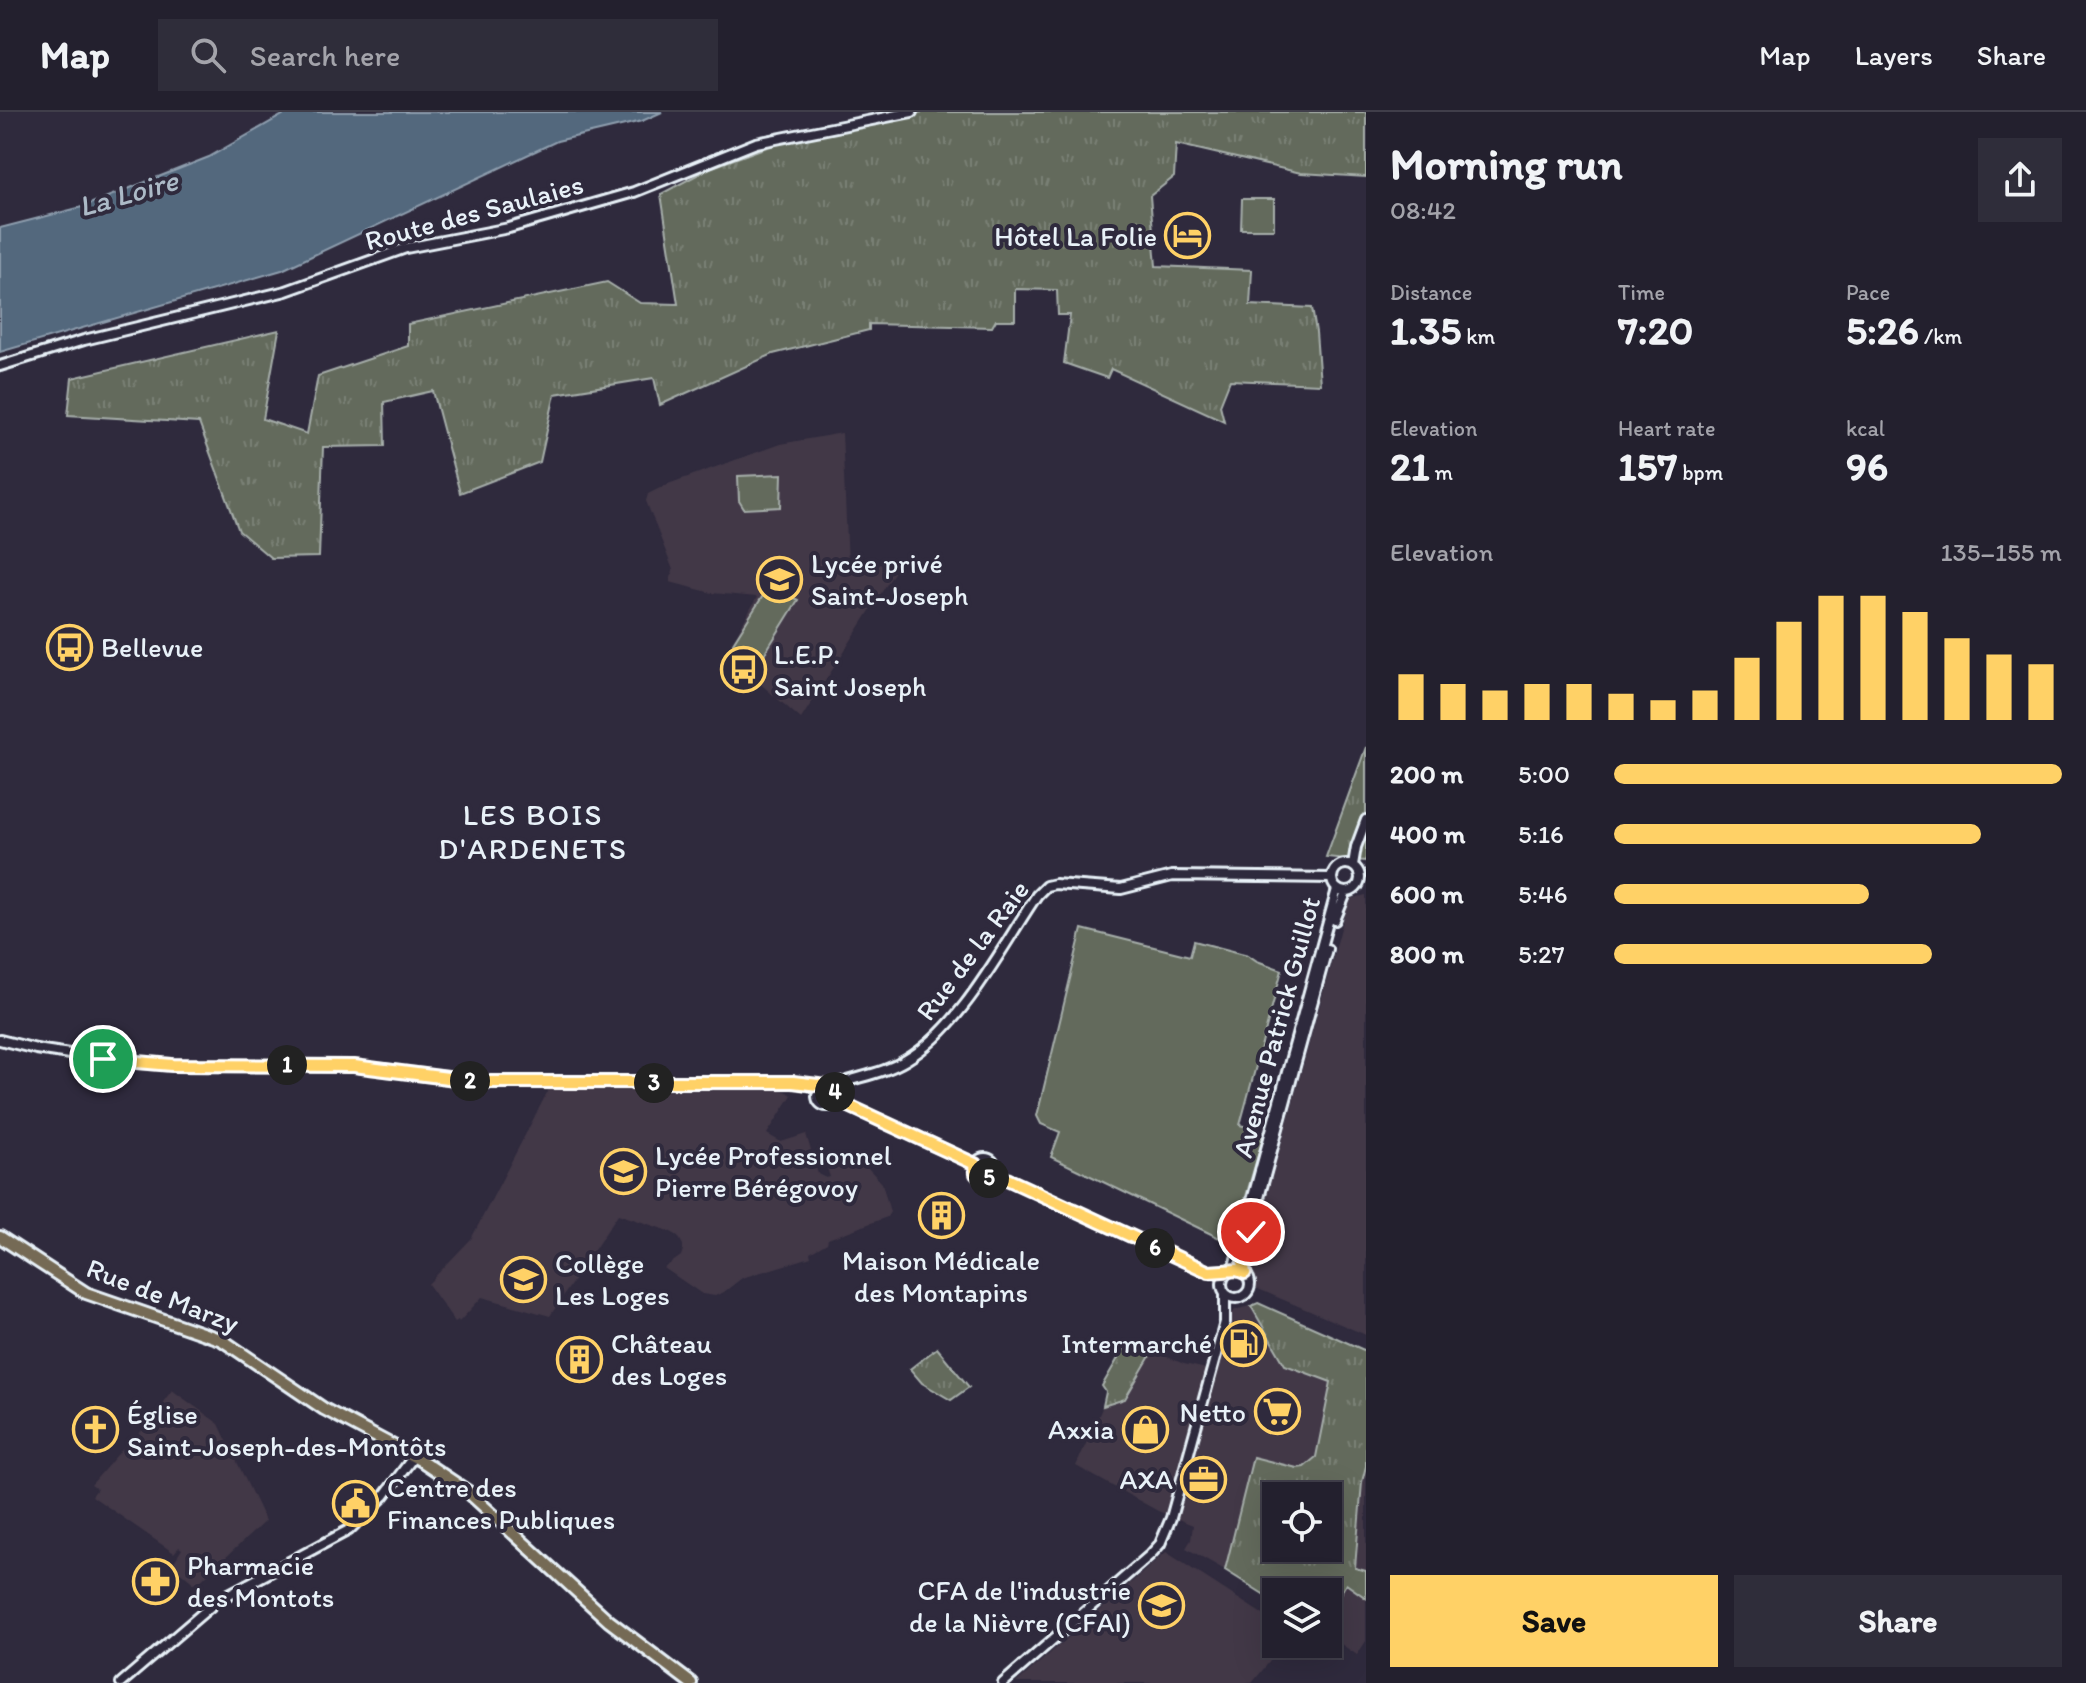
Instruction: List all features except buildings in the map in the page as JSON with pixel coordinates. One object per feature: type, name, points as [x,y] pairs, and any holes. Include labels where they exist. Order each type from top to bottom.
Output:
[{"type":"main road","name":"Rue de Marzy","points":[[0,1237],[84,1292],[230,1344],[324,1409],[414,1456],[467,1491],[609,1621],[691,1683]]},
{"type":"street","name":"Route des Saulaies","points":[[0,366],[84,340],[286,291],[406,248],[509,228],[634,192],[756,143],[912,112]]},
{"type":"street","points":[[1349,864],[1366,820]]},
{"type":"street","points":[[1349,864],[1363,874],[1357,888],[1346,893],[1337,889],[1332,878],[1336,868],[1349,864]]},
{"type":"street","name":"Rue de la Raie","points":[[845,1082],[890,1069],[938,1036],[1046,886],[1121,889],[1172,876],[1332,878]]},
{"type":"street","name":"Avenue Patrick Guillot","points":[[1231,1271],[1337,889]]},
{"type":"street","name":"Avenue Patrick Guillot","points":[[1245,1273],[1245,1249],[1337,913],[1346,893]]},
{"type":"street","points":[[0,1040],[103,1059],[172,1065],[354,1066],[479,1082],[803,1084],[975,1164]]},
{"type":"street","points":[[829,1094],[845,1082]]},
{"type":"street","points":[[845,1082],[842,1091],[847,1105]]},
{"type":"street","points":[[980,1159],[989,1159],[994,1164],[994,1173],[981,1178],[976,1174],[975,1164],[980,1159]]},
{"type":"street","points":[[994,1173],[1209,1272],[1233,1298],[1241,1298]]},
{"type":"street","points":[[1225,1322],[1223,1278],[1231,1271]]},
{"type":"street","points":[[1003,1683],[1160,1544],[1171,1518],[1225,1322],[1230,1310],[1248,1292],[1250,1284],[1245,1273],[1209,1272]]},
{"type":"street","points":[[121,1683],[211,1605],[349,1530],[384,1496],[414,1456]]},
{"type":"shaded area","name":"Lycée privé Saint-Joseph","points":[[842,433],[848,563],[899,565],[801,719],[726,654],[757,597],[712,593],[670,582],[673,570],[646,501],[648,494],[668,484],[780,444]]},
{"type":"shaded area","points":[[1366,895],[1366,1335],[1256,1288],[1248,1264],[1348,903],[1350,899]]},
{"type":"shaded area","points":[[550,1087],[646,1088],[649,1098],[653,1099],[654,1091],[772,1087],[785,1091],[792,1095],[767,1134],[781,1142],[806,1134],[818,1174],[826,1178],[830,1177],[827,1168],[856,1159],[859,1167],[866,1166],[882,1183],[890,1212],[887,1217],[828,1239],[827,1243],[810,1253],[811,1257],[742,1278],[715,1296],[702,1294],[664,1268],[681,1256],[683,1245],[678,1236],[618,1214],[550,1316],[482,1297],[459,1322],[455,1322],[428,1284],[471,1239]]},
{"type":"shaded area","points":[[1251,1306],[1285,1365],[1331,1381],[1316,1457],[1304,1467],[1296,1468],[1253,1457],[1225,1570],[1186,1548],[1191,1540],[1193,1525],[1158,1511],[1076,1466],[1103,1406],[1126,1399],[1153,1351],[1184,1364],[1211,1370],[1225,1322],[1235,1310]]},
{"type":"shaded area","points":[[172,1390],[219,1424],[265,1521],[196,1585],[172,1565],[182,1549],[179,1547],[174,1553],[92,1496],[97,1489],[91,1485],[130,1440],[134,1441]]},
{"type":"shaded area","points":[[1366,1466],[1366,1571],[1354,1569]]},
{"type":"shaded area","points":[[1166,1552],[1262,1614],[1262,1658],[1273,1658],[1252,1683],[1016,1683]]},
{"type":"shaded area","points":[[1346,1584],[1366,1598],[1366,1641],[1357,1655],[1342,1645],[1342,1591]]},
{"type":"green space","points":[[923,112],[1366,112],[1366,177],[1301,173],[1176,144],[1174,177],[1150,196],[1156,266],[1252,270],[1250,305],[1312,308],[1320,384],[1230,380],[1220,405],[1224,421],[1111,369],[1107,378],[1064,363],[1070,315],[1058,315],[1057,290],[1015,289],[1015,320],[996,320],[992,327],[869,324],[869,330],[773,354],[660,405],[654,378],[555,394],[540,462],[460,493],[433,391],[384,402],[385,446],[323,447],[319,557],[271,558],[239,531],[199,423],[68,415],[72,378],[279,330],[263,419],[307,434],[318,376],[408,346],[408,324],[607,282],[640,303],[678,304],[661,194],[710,168],[791,138]]},
{"type":"green space","points":[[1242,199],[1274,199],[1274,229],[1241,229]]},
{"type":"green space","points":[[782,474],[781,507],[744,509],[739,501],[738,476]]},
{"type":"green space","points":[[774,589],[798,600],[755,669],[736,654],[733,643],[764,594]]},
{"type":"green space","points":[[1366,747],[1365,861],[1326,857]]},
{"type":"green space","points":[[1082,929],[1190,956],[1194,941],[1248,955],[1282,970],[1240,1125],[1254,1129],[1263,1138],[1232,1244],[1051,1157],[1060,1132],[1041,1124],[1037,1116]]},
{"type":"green space","points":[[1258,1303],[1366,1351],[1366,1466],[1355,1568],[1366,1571],[1366,1598],[1346,1584],[1342,1591],[1342,1578],[1262,1578],[1262,1593],[1225,1570],[1253,1457],[1297,1468],[1304,1467],[1316,1457],[1331,1382],[1285,1365],[1251,1306]]},
{"type":"green space","points":[[1128,1341],[1153,1351],[1125,1399],[1103,1406],[1106,1392],[1102,1386]]},
{"type":"green space","points":[[937,1348],[969,1387],[951,1400],[922,1383],[910,1369]]},
{"type":"water","name":"La Loire","points":[[288,112],[662,112],[642,121],[557,141],[282,270],[0,352],[0,228],[82,207],[209,157]]},
{"type":"place","name":"Hôtel La Folie","points":[[1188,236]]},
{"type":"place","name":"Lycée privé Saint-Joseph","points":[[780,579]]},
{"type":"place","name":"Bellevue","points":[[70,647]]},
{"type":"place","name":"L.E.P. Saint Joseph","points":[[743,670]]},
{"type":"place","name":"Lycée Professionnel Pierre Bérégovoy","points":[[624,1171]]},
{"type":"place","name":"Maison Médicale des Montapins","points":[[941,1215]]},
{"type":"place","name":"Collège Les Loges","points":[[524,1279]]},
{"type":"place","name":"Intermarché","points":[[1243,1343]]},
{"type":"place","name":"Château des Loges","points":[[580,1359]]},
{"type":"place","name":"Netto","points":[[1277,1412]]},
{"type":"place","name":"Axxia","points":[[1145,1429]]},
{"type":"place","name":"Église Saint-Joseph-des-Montôts","points":[[96,1430]]},
{"type":"place","name":"AXA","points":[[1204,1479]]},
{"type":"place","name":"Centre des Finances Publiques","points":[[356,1503]]},
{"type":"place","name":"Pharmacie des Montots","points":[[156,1581]]},
{"type":"place","name":"CFA de l'industrie de la Nièvre (CFAI)","points":[[1162,1606]]},
{"type":"district","name":"LES BOIS D'ARDENETS","points":[[533,831]]},
{"type":"route","points":[[103,1059],[172,1065],[354,1066],[479,1082],[793,1082],[822,1088],[827,1086],[835,1090],[837,1097],[847,1105],[975,1164],[976,1174],[981,1178],[994,1173],[1209,1272],[1237,1270],[1245,1273],[1243,1261],[1251,1232]]}]
